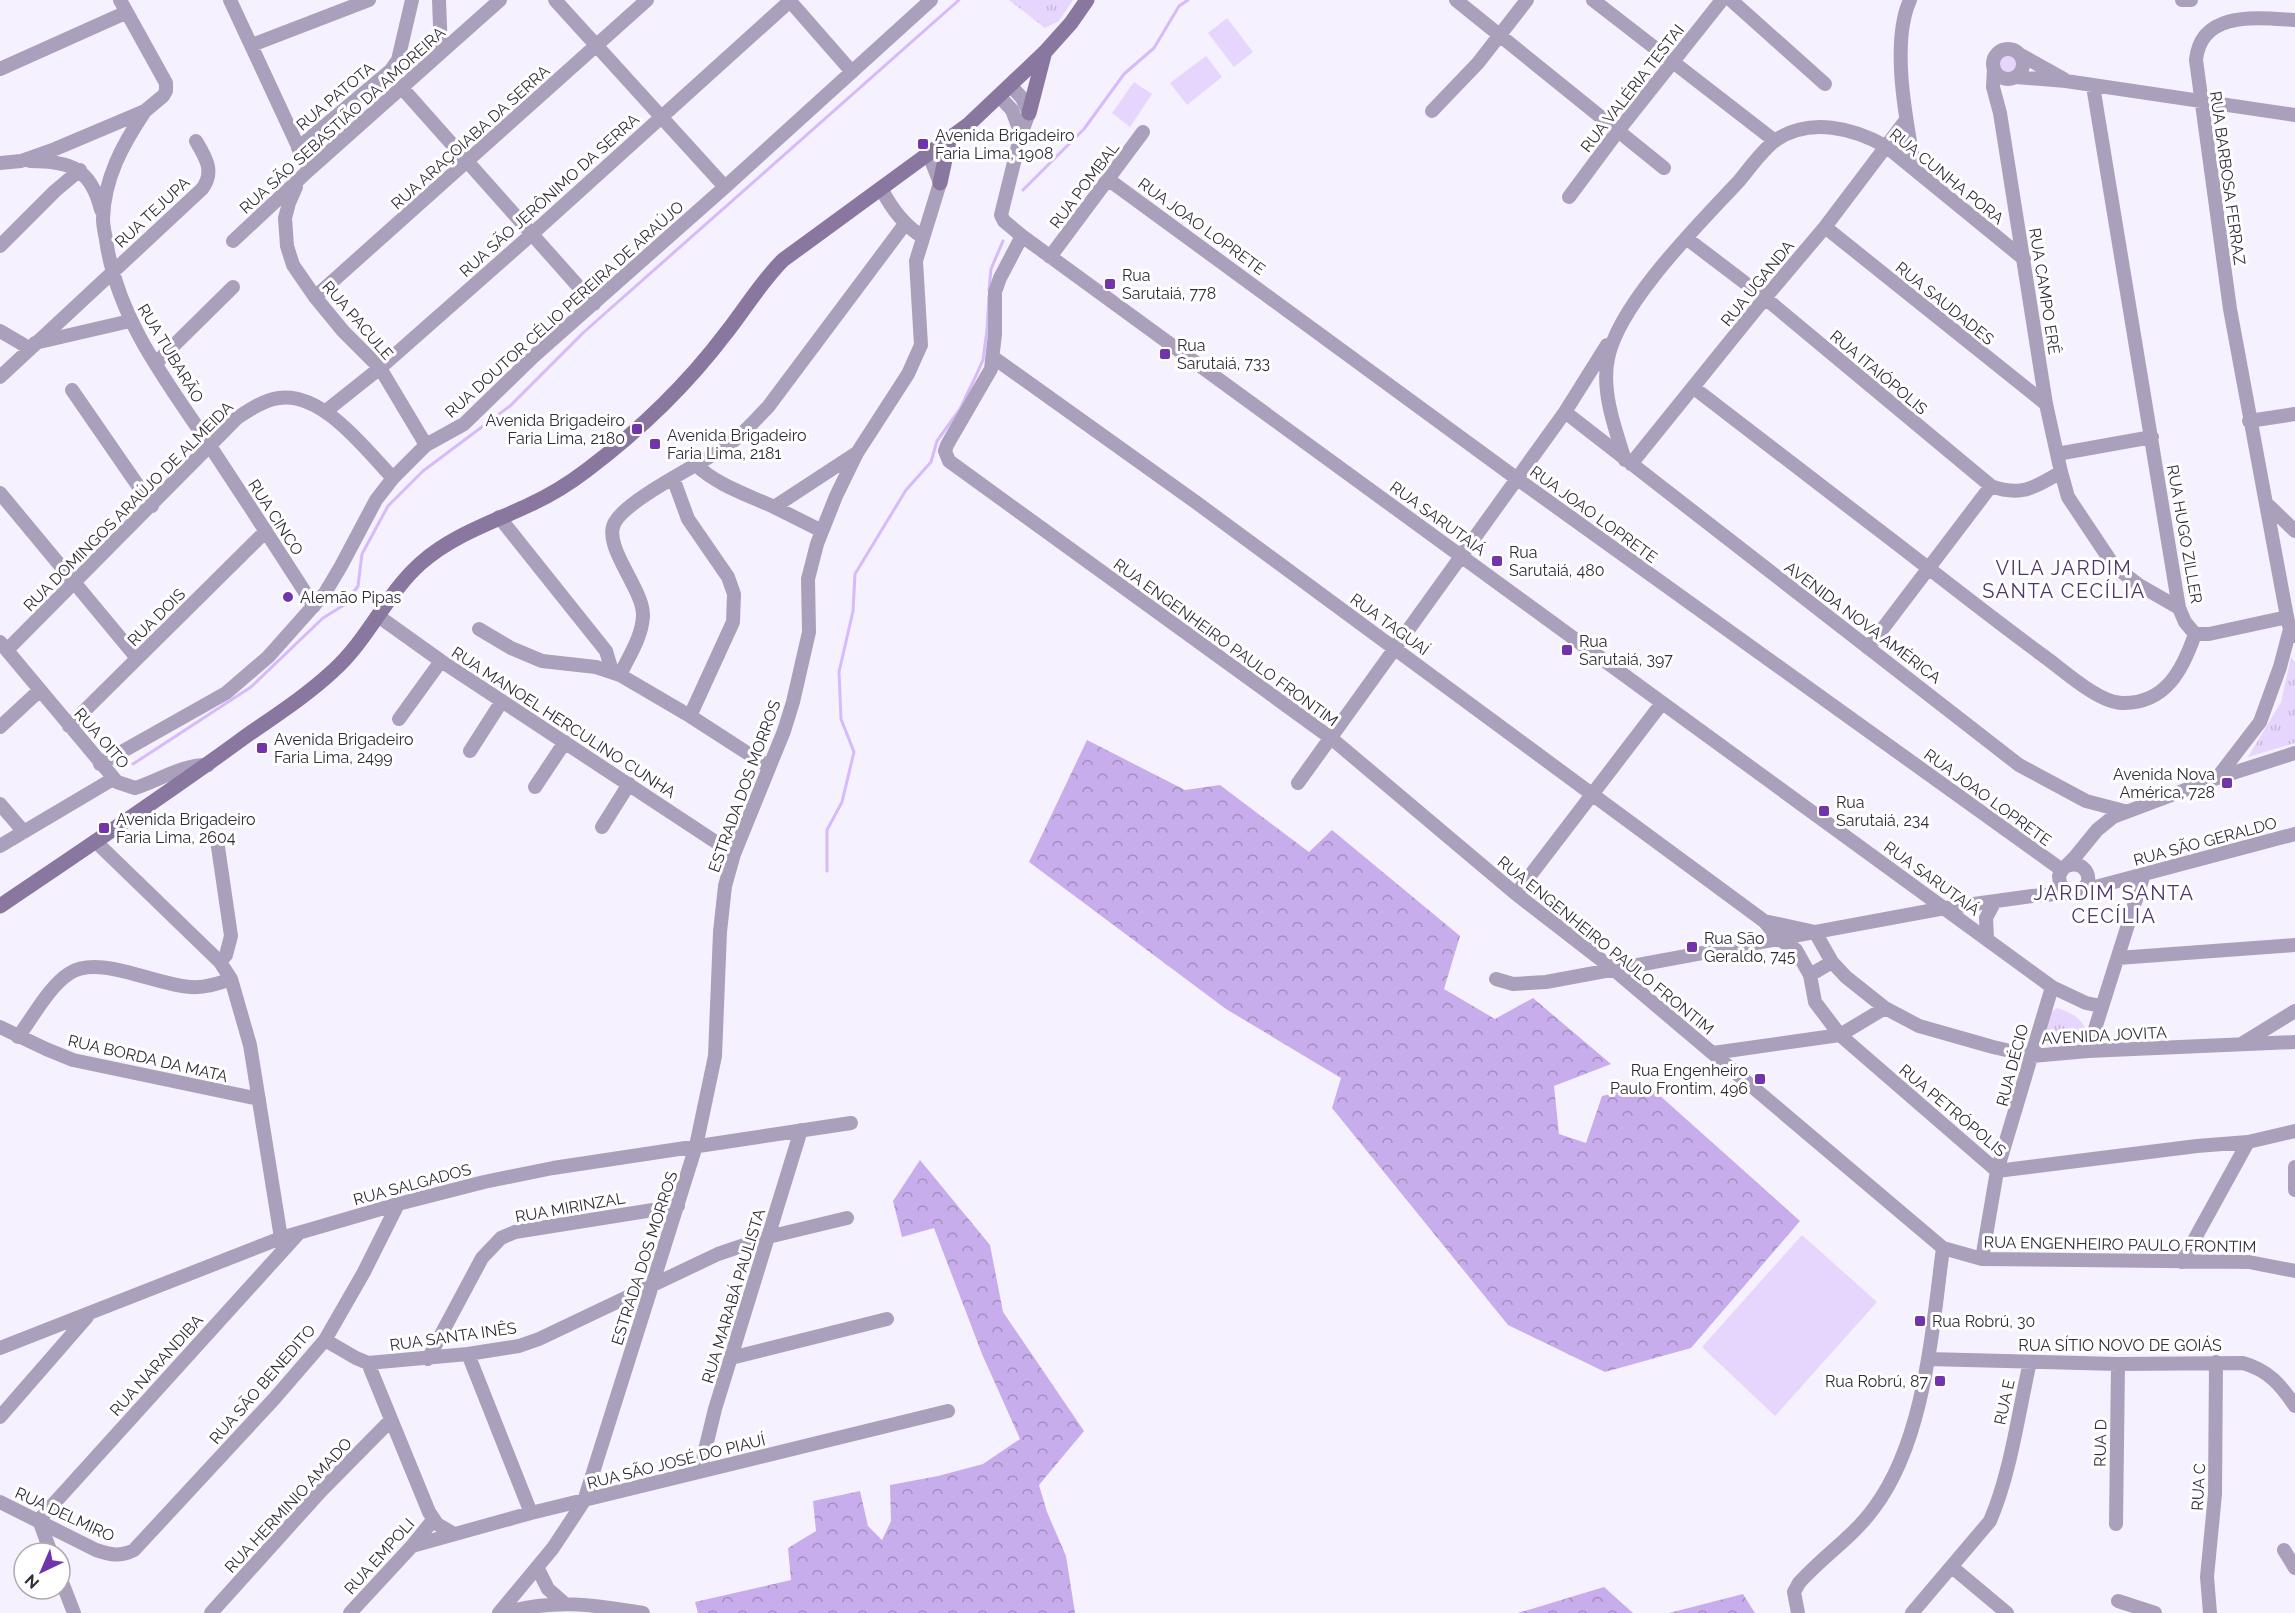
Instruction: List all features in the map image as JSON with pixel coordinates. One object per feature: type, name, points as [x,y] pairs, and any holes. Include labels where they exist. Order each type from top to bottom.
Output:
[{"type":"main road","points":[[0,906],[208,765],[309,693],[354,652],[402,583],[421,563],[457,537],[531,504],[584,472],[628,438],[682,388],[770,273],[783,260],[949,141],[1006,91],[1045,52],[1088,0]]},
{"type":"main road","points":[[1029,113],[1045,52]]},
{"type":"main road","points":[[940,183],[949,141]]},
{"type":"street","points":[[230,0],[298,147],[305,174]]},
{"type":"street","points":[[252,45],[369,0]]},
{"type":"street","name":"RUA PATOTA","points":[[298,147],[392,70],[398,60],[412,0]]},
{"type":"street","points":[[439,0],[441,52]]},
{"type":"street","name":"RUA SÃO SEBASTIÃO DA AMOREIRA","points":[[233,241],[500,0]]},
{"type":"street","points":[[555,0],[725,187]]},
{"type":"street","name":"RUA ARAÇOIABA DA SERRA","points":[[315,297],[647,0]]},
{"type":"street","points":[[790,0],[852,72]]},
{"type":"street","name":"RUA SÃO JERÔNIMO DA SERRA","points":[[326,411],[380,368],[532,234],[790,0]]},
{"type":"street","name":"RUA DOUTOR CÉLIO PEREIRA DE ARAÚJO","points":[[100,764],[226,693],[268,657],[314,606],[341,566],[376,501],[393,478],[426,445],[464,424],[534,356],[931,0]]},
{"type":"street","points":[[1456,0],[1664,168]]},
{"type":"street","points":[[1432,111],[1451,93],[1527,0]]},
{"type":"street","points":[[1298,783],[1565,412],[1641,294],[1686,238],[1775,141],[1593,0]]},
{"type":"street","name":"RUA VALÉRIA TESTAI","points":[[1569,197],[1722,0]]},
{"type":"street","points":[[1731,0],[1825,84]]},
{"type":"street","points":[[1910,0],[1905,18],[1901,61],[1906,120],[1915,170]]},
{"type":"street","points":[[2182,0],[2191,0]]},
{"type":"street","points":[[0,69],[122,6],[166,84],[163,96],[145,111],[69,144],[21,161]]},
{"type":"street","name":"RUA BARBOSA FERRAZ","points":[[2290,627],[2249,421],[2225,279],[2196,60],[2199,43],[2212,29],[2225,22],[2242,18],[2295,20]]},
{"type":"street","points":[[2066,81],[2010,49],[2001,51],[1994,58],[1994,68],[1999,75],[2010,78],[2066,81],[2295,116]]},
{"type":"street","points":[[2010,78],[2022,67],[2019,54]]},
{"type":"street","name":"RUA CAMPO ERÊ","points":[[1994,68],[1993,87],[2000,114],[2046,404],[2068,497],[2114,566],[2146,590],[2179,608]]},
{"type":"street","name":"RUA CAMPO ERÊ","points":[[2000,114],[2010,78]]},
{"type":"street","name":"RUA HUGO ZILLER","points":[[2093,86],[2179,608],[2185,622],[2195,634]]},
{"type":"street","points":[[402,88],[594,304]]},
{"type":"street","points":[[1006,91],[1022,98],[1029,113],[1021,134]]},
{"type":"street","points":[[1006,91],[1021,134]]},
{"type":"street","points":[[103,221],[105,195],[114,166],[129,135],[145,111]]},
{"type":"street","name":"RUA UGANDA","points":[[1628,462],[1694,388],[1825,227],[1906,120]]},
{"type":"street","name":"RUA CUNHA PORA","points":[[1775,141],[1798,131],[1837,127],[1871,138],[1887,147],[2024,259]]},
{"type":"street","name":"RUA POMBAL","points":[[1050,257],[1143,132]]},
{"type":"street","name":"RUA SARUTAIÁ","points":[[1021,134],[1001,214],[1004,221],[1022,236],[2052,987],[2069,996],[2101,1006]]},
{"type":"street","name":"RUA TEJUPA","points":[[0,377],[195,197],[207,182],[210,172],[208,162],[196,141]]},
{"type":"street","points":[[929,155],[940,183]]},
{"type":"street","points":[[0,163],[55,162],[80,170],[95,190],[103,221]]},
{"type":"street","points":[[0,246],[55,191],[80,170]]},
{"type":"street","name":"RUA PACULE","points":[[305,174],[289,202],[285,218],[286,246],[293,265],[342,331],[380,368],[426,445]]},
{"type":"street","name":"RUA JOAO LOPRETE","points":[[1109,180],[1516,478],[2063,870]]},
{"type":"street","name":"ESTRADA DOS MORROS","points":[[501,1613],[566,1530],[585,1501],[678,1206],[696,1146],[715,1056],[722,908],[734,854],[787,723],[796,690],[809,632],[808,579],[822,531],[856,453],[896,395],[919,352],[922,337],[916,261],[940,183]]},
{"type":"street","points":[[881,188],[889,204],[905,224],[922,237]]},
{"type":"street","name":"RUA TUBARÃO","points":[[103,221],[112,272],[130,321],[210,446]]},
{"type":"street","points":[[616,673],[640,635],[643,613],[612,538],[614,522],[623,512],[673,478],[735,440],[768,407],[905,224]]},
{"type":"street","name":"RUA SAUDADES","points":[[1825,227],[2046,404]]},
{"type":"street","points":[[994,358],[995,292],[1022,236]]},
{"type":"street","name":"RUA ITAIÓPOLIS","points":[[1686,238],[1765,298],[1991,486]]},
{"type":"street","points":[[156,363],[233,287]]},
{"type":"street","points":[[0,331],[31,346],[130,321]]},
{"type":"street","points":[[1616,331],[1606,375],[1612,416],[1628,462]]},
{"type":"street","name":"RUA ENGENHEIRO PAULO FRONTIM","points":[[994,358],[986,381],[958,423],[947,445],[946,456],[949,461],[1331,738],[1516,894],[1613,969],[1943,1248],[1982,1259],[2249,1262],[2295,1271]]},
{"type":"street","name":"RUA TAGUAÍ","points":[[994,358],[1197,503],[1592,793],[1764,921],[1779,939]]},
{"type":"street","points":[[1694,388],[2040,653],[2110,701],[2135,702],[2149,698],[2163,689],[2175,678],[2186,662],[2195,634],[2290,627],[2280,667],[2260,722],[2217,777]]},
{"type":"street","points":[[72,390],[152,506]]},
{"type":"street","name":"RUA DOMINGOS ARAÚJO DE ALMEIDA","points":[[3,646],[152,506],[237,418],[256,406],[278,398],[303,399],[326,411],[393,478]]},
{"type":"street","name":"AVENIDA NOVA AMÉRICA","points":[[1565,412],[2019,765],[2086,801],[2124,811]]},
{"type":"street","points":[[2249,421],[2295,414]]},
{"type":"street","points":[[2057,454],[2152,437]]},
{"type":"street","name":"RUA CINCO","points":[[210,446],[314,606]]},
{"type":"street","points":[[774,507],[856,453]]},
{"type":"street","points":[[696,465],[714,478],[822,531]]},
{"type":"street","points":[[1868,648],[1991,486],[2006,491],[2028,490],[2061,472]]},
{"type":"street","points":[[673,478],[688,519],[729,577],[734,594],[733,622],[690,716]]},
{"type":"street","points":[[0,493],[137,658]]},
{"type":"street","points":[[2266,503],[2294,530]]},
{"type":"street","points":[[499,518],[606,651],[616,673]]},
{"type":"street","points":[[2271,533],[2294,530]]},
{"type":"street","name":"RUA DOIS","points":[[69,726],[266,531]]},
{"type":"street","name":"RUA MANOEL HERCULINO CUNHA","points":[[378,616],[441,661],[734,854]]},
{"type":"street","points":[[479,629],[511,648],[542,661],[586,665],[616,673],[690,716],[769,767]]},
{"type":"street","name":"RUA OITO","points":[[3,646],[100,764],[113,779],[124,786],[135,788],[185,768],[208,765]]},
{"type":"street","points":[[399,719],[441,661]]},
{"type":"street","points":[[0,727],[39,690]]},
{"type":"street","points":[[470,751],[502,701]]},
{"type":"street","points":[[1516,894],[1662,703]]},
{"type":"street","points":[[535,787],[565,742]]},
{"type":"street","points":[[2235,771],[2240,748]]},
{"type":"street","points":[[2032,896],[2063,870],[2104,823],[2124,811],[2217,777],[2295,753]]},
{"type":"street","points":[[0,846],[113,779]]},
{"type":"street","points":[[602,827],[629,784]]},
{"type":"street","points":[[1496,979],[1513,984],[1546,982],[1945,908],[2032,896],[2077,893],[2084,890],[2088,884],[2086,871],[2096,815],[2086,801]]},
{"type":"street","points":[[0,804],[24,832]]},
{"type":"street","name":"RUA SÃO GERALDO","points":[[2084,890],[2295,834]]},
{"type":"street","points":[[217,840],[231,936],[226,955],[220,962]]},
{"type":"street","points":[[95,841],[220,962],[231,979],[245,1025],[281,1238]]},
{"type":"street","points":[[2063,870],[2077,864],[2086,871]]},
{"type":"street","points":[[2063,870],[2062,888],[2069,893]]},
{"type":"street","name":"RUA SÃO GERALDO","points":[[2086,871],[2103,878],[2123,880]]},
{"type":"street","points":[[2088,1051],[2144,874]]},
{"type":"street","points":[[1987,938],[1986,918],[1995,902]]},
{"type":"street","name":"RUA TAGUAÍ","points":[[1764,921],[1815,932]]},
{"type":"street","name":"AVENIDA JOVITA","points":[[1815,932],[1832,962],[1846,977],[1886,1008],[1919,1026],[2032,1056],[2088,1051],[2295,1042]]},
{"type":"street","points":[[1779,939],[1796,950],[1810,975],[1832,962]]},
{"type":"street","points":[[2118,958],[2295,945]]},
{"type":"street","points":[[18,1036],[57,985],[79,968],[92,966],[192,987],[216,985],[231,979]]},
{"type":"street","name":"RUA PETRÓPOLIS","points":[[1810,975],[1815,1002],[1840,1035],[1997,1171],[2197,1146],[2248,1142],[2295,1131]]},
{"type":"street","name":"RUA DÉCIO","points":[[1982,1259],[1997,1171],[2052,987]]},
{"type":"street","points":[[1713,1053],[1840,1035],[1886,1008]]},
{"type":"street","points":[[2241,1045],[2295,1011]]},
{"type":"street","name":"RUA BORDA DA MATA","points":[[0,1027],[73,1060],[259,1099]]},
{"type":"street","name":"RUA SALGADOS","points":[[0,1348],[281,1238],[398,1204],[484,1182],[553,1168],[851,1123]]},
{"type":"street","name":"RUA MARABÁ PAULISTA","points":[[700,1472],[715,1409],[801,1130]]},
{"type":"street","points":[[2182,1262],[2248,1142]]},
{"type":"street","points":[[2295,1167],[2295,1190]]},
{"type":"street","name":"RUA SÃO BENEDITO","points":[[146,1538],[325,1340],[364,1272],[398,1204]]},
{"type":"street","name":"RUA MIRINZAL","points":[[428,1359],[482,1258],[501,1238],[514,1232],[678,1206]]},
{"type":"street","name":"RUA SANTA INÊS","points":[[325,1340],[368,1363],[428,1359],[519,1346],[539,1339],[718,1254],[768,1237],[847,1218]]},
{"type":"street","name":"RUA NARANDIBA","points":[[39,1520],[299,1233]]},
{"type":"street","points":[[1798,1613],[1794,1592],[1807,1574],[1860,1525],[1885,1492],[1906,1448],[1928,1359],[1943,1248]]},
{"type":"street","points":[[0,1417],[88,1315]]},
{"type":"street","points":[[731,1358],[887,1319]]},
{"type":"street","points":[[44,1332],[52,1343],[53,1357]]},
{"type":"street","points":[[468,1354],[531,1513]]},
{"type":"street","name":"RUA SÍTIO NOVO DE GOIÁS","points":[[1928,1359],[2118,1364],[2243,1363],[2258,1367],[2270,1376],[2283,1388],[2295,1406]]},
{"type":"street","name":"RUA E","points":[[1912,1613],[1990,1521],[2011,1449],[2030,1362]]},
{"type":"street","name":"RUA C","points":[[2210,1613],[2207,1577],[2215,1494],[2216,1362]]},
{"type":"street","points":[[368,1363],[433,1520],[454,1534]]},
{"type":"street","name":"RUA D","points":[[2116,1524],[2118,1364]]},
{"type":"street","name":"RUA SÃO JOSÉ DO PIAUÍ","points":[[411,1546],[531,1513],[948,1411]]},
{"type":"street","name":"RUA HERMINIO AMADO","points":[[211,1613],[320,1492],[391,1420]]},
{"type":"street","name":"RUA DELMIRO","points":[[0,1502],[96,1550],[113,1555],[123,1556],[134,1550],[146,1538]]},
{"type":"street","points":[[39,1520],[47,1541]]},
{"type":"street","name":"RUA EMPOLI","points":[[350,1613],[433,1520]]},
{"type":"street","points":[[2284,1550],[2295,1568]]},
{"type":"street","points":[[537,1567],[548,1589],[564,1603]]},
{"type":"street","points":[[1952,1567],[2007,1613]]},
{"type":"street","points":[[2118,1601],[2155,1613]]},
{"type":"street","points":[[501,1613],[564,1603],[643,1613]]},
{"type":"green space","points":[[1009,0],[1073,0],[1059,21],[1045,28]]},
{"type":"green space","points":[[1227,18],[1253,52],[1234,67],[1208,33]]},
{"type":"green space","points":[[2008,49],[2018,53],[2022,63],[2018,73],[2008,77],[1998,73],[1994,63],[1998,53]]},
{"type":"green space","points":[[1206,56],[1222,77],[1187,105],[1170,83]]},
{"type":"green space","points":[[1134,82],[1152,94],[1130,127],[1112,113]]},
{"type":"green space","points":[[2291,657],[2295,662],[2295,743],[2248,757],[2281,702]]},
{"type":"green space","points":[[1087,740],[1185,790],[1220,785],[1309,852],[1332,830],[1460,936],[1444,989],[1495,1019],[1533,998],[1611,1064],[1554,1086],[1559,1134],[1586,1143],[1602,1096],[1648,1085],[1800,1221],[1691,1348],[1605,1372],[1508,1325],[1332,1108],[1341,1078],[1226,1009],[1029,862]]},
{"type":"green space","points":[[2057,1008],[2075,1016],[2087,1031],[2075,1048],[2052,1050],[2042,1040],[2048,1015]]},
{"type":"green space","points":[[920,1160],[990,1245],[1003,1312],[1084,1431],[1039,1485],[1047,1512],[1066,1556],[1075,1613],[698,1613],[695,1602],[791,1580],[788,1548],[816,1531],[813,1501],[860,1491],[868,1526],[882,1540],[891,1521],[890,1485],[983,1464],[1020,1439],[982,1354],[934,1228],[902,1237],[893,1201]]},
{"type":"green space","points":[[1802,1235],[1877,1302],[1775,1416],[1702,1347]]},
{"type":"green space","points":[[1604,1587],[1633,1613],[1518,1613]]},
{"type":"green space","points":[[1743,1594],[1755,1613],[1669,1613]]},
{"type":"waterway","points":[[133,764],[251,687],[323,618],[344,605],[358,586],[362,554],[388,506],[423,471],[510,406],[584,332],[959,0]]},
{"type":"waterway","points":[[1023,190],[1084,129],[1124,74],[1154,48],[1179,6],[1188,0]]},
{"type":"waterway","points":[[989,290],[991,269],[1003,241]]},
{"type":"waterway","points":[[827,871],[827,830],[842,802],[854,752],[841,719],[839,672],[853,611],[855,574],[906,490],[931,462],[937,441],[960,409],[974,380],[983,360],[989,296]]},
{"type":"place","name":"Avenida Brigadeiro Faria Lima, 1908","points":[[923,144]]},
{"type":"place","name":"Rua Sarutaiá, 778","points":[[1110,284]]},
{"type":"place","name":"Rua Sarutaiá, 733","points":[[1165,354]]},
{"type":"place","name":"Avenida Brigadeiro Faria Lima, 2180","points":[[637,429]]},
{"type":"place","name":"Avenida Brigadeiro Faria Lima, 2181","points":[[655,444]]},
{"type":"place","name":"Rua Sarutaiá, 480","points":[[1497,561]]},
{"type":"place","name":"Alemão Pipas","points":[[288,597]]},
{"type":"place","name":"Rua Sarutaiá, 397","points":[[1567,650]]},
{"type":"place","name":"Avenida Brigadeiro Faria Lima, 2499","points":[[262,748]]},
{"type":"place","name":"Avenida Nova América, 728","points":[[2227,783]]},
{"type":"place","name":"Rua Sarutaiá, 234","points":[[1824,811]]},
{"type":"place","name":"Avenida Brigadeiro Faria Lima, 2604","points":[[104,828]]},
{"type":"place","name":"Rua São Geraldo, 745","points":[[1692,947]]},
{"type":"place","name":"Rua Engenheiro Paulo Frontim, 496","points":[[1760,1079]]},
{"type":"place","name":"Rua Robrú, 30","points":[[1920,1321]]},
{"type":"place","name":"Rua Robrú, 87","points":[[1940,1381]]},
{"type":"district","name":"VILA JARDIM SANTA CECÍLIA","points":[[2064,580]]},
{"type":"district","name":"JARDIM SANTA CECÍLIA","points":[[2114,904]]}]
